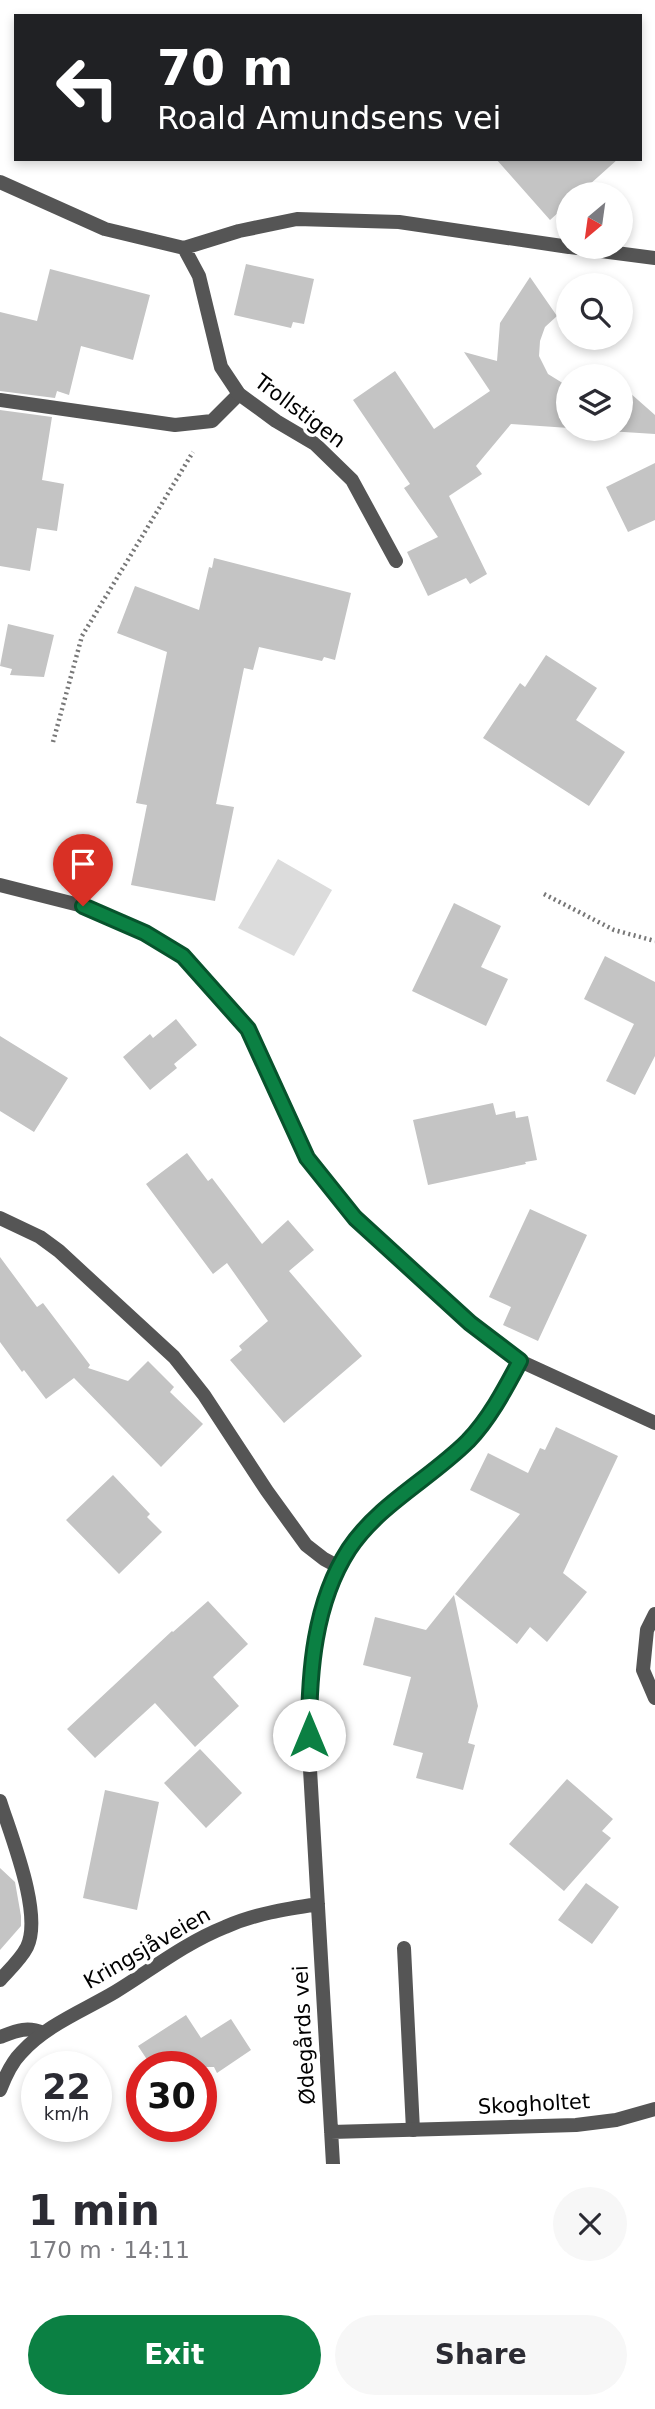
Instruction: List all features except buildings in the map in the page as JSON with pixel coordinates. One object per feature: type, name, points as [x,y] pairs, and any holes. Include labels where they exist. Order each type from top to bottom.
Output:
[{"type":"street","points":[[0,182],[105,229],[184,248],[239,231],[297,219],[399,222],[556,245]]},
{"type":"street","name":"Trollstigen","points":[[184,248],[199,276],[221,367],[239,394],[276,421],[315,444],[352,480],[396,561]]},
{"type":"street","points":[[634,255],[655,258]]},
{"type":"street","points":[[0,400],[175,425],[212,421],[239,394]]},
{"type":"street","points":[[0,885],[83,906],[145,933],[183,956],[248,1029],[307,1158],[355,1218],[470,1323],[520,1361],[655,1423]]},
{"type":"street","points":[[0,1218],[40,1237],[59,1251],[174,1357],[204,1395],[306,1545],[339,1567]]},
{"type":"street","points":[[318,1903],[309,1735],[309,1681],[321,1616],[339,1567],[351,1547],[385,1510],[446,1461],[482,1425],[520,1361]]},
{"type":"street","points":[[655,1614],[647,1630],[643,1670],[655,1698]]},
{"type":"street","points":[[0,1801],[33,1916],[27,1947],[0,1980]]},
{"type":"street","name":"Kringsjåveien","points":[[0,2090],[20,2054],[43,2033],[115,1992],[194,1941],[261,1914],[318,1903]]},
{"type":"street","name":"Ødegårds vei","points":[[318,1903],[333,2164]]},
{"type":"street","points":[[404,1948],[413,2130]]},
{"type":"street","points":[[0,2037],[21,2029],[32,2028],[43,2033]]},
{"type":"street","name":"Skogholtet","points":[[331,2132],[576,2125],[616,2120],[655,2109]]},
{"type":"path","points":[[53,742],[82,636],[212,421]]},
{"type":"path","points":[[544,894],[614,930],[655,941]]},
{"type":"shaded area","points":[[278,859],[332,890],[294,956],[238,928]]},
{"type":"route","points":[[83,906],[145,933],[183,956],[248,1029],[307,1158],[355,1218],[470,1323],[520,1361],[482,1425],[446,1461],[385,1510],[351,1547],[339,1567],[321,1616],[313,1651],[309,1681],[309,1735]]}]
